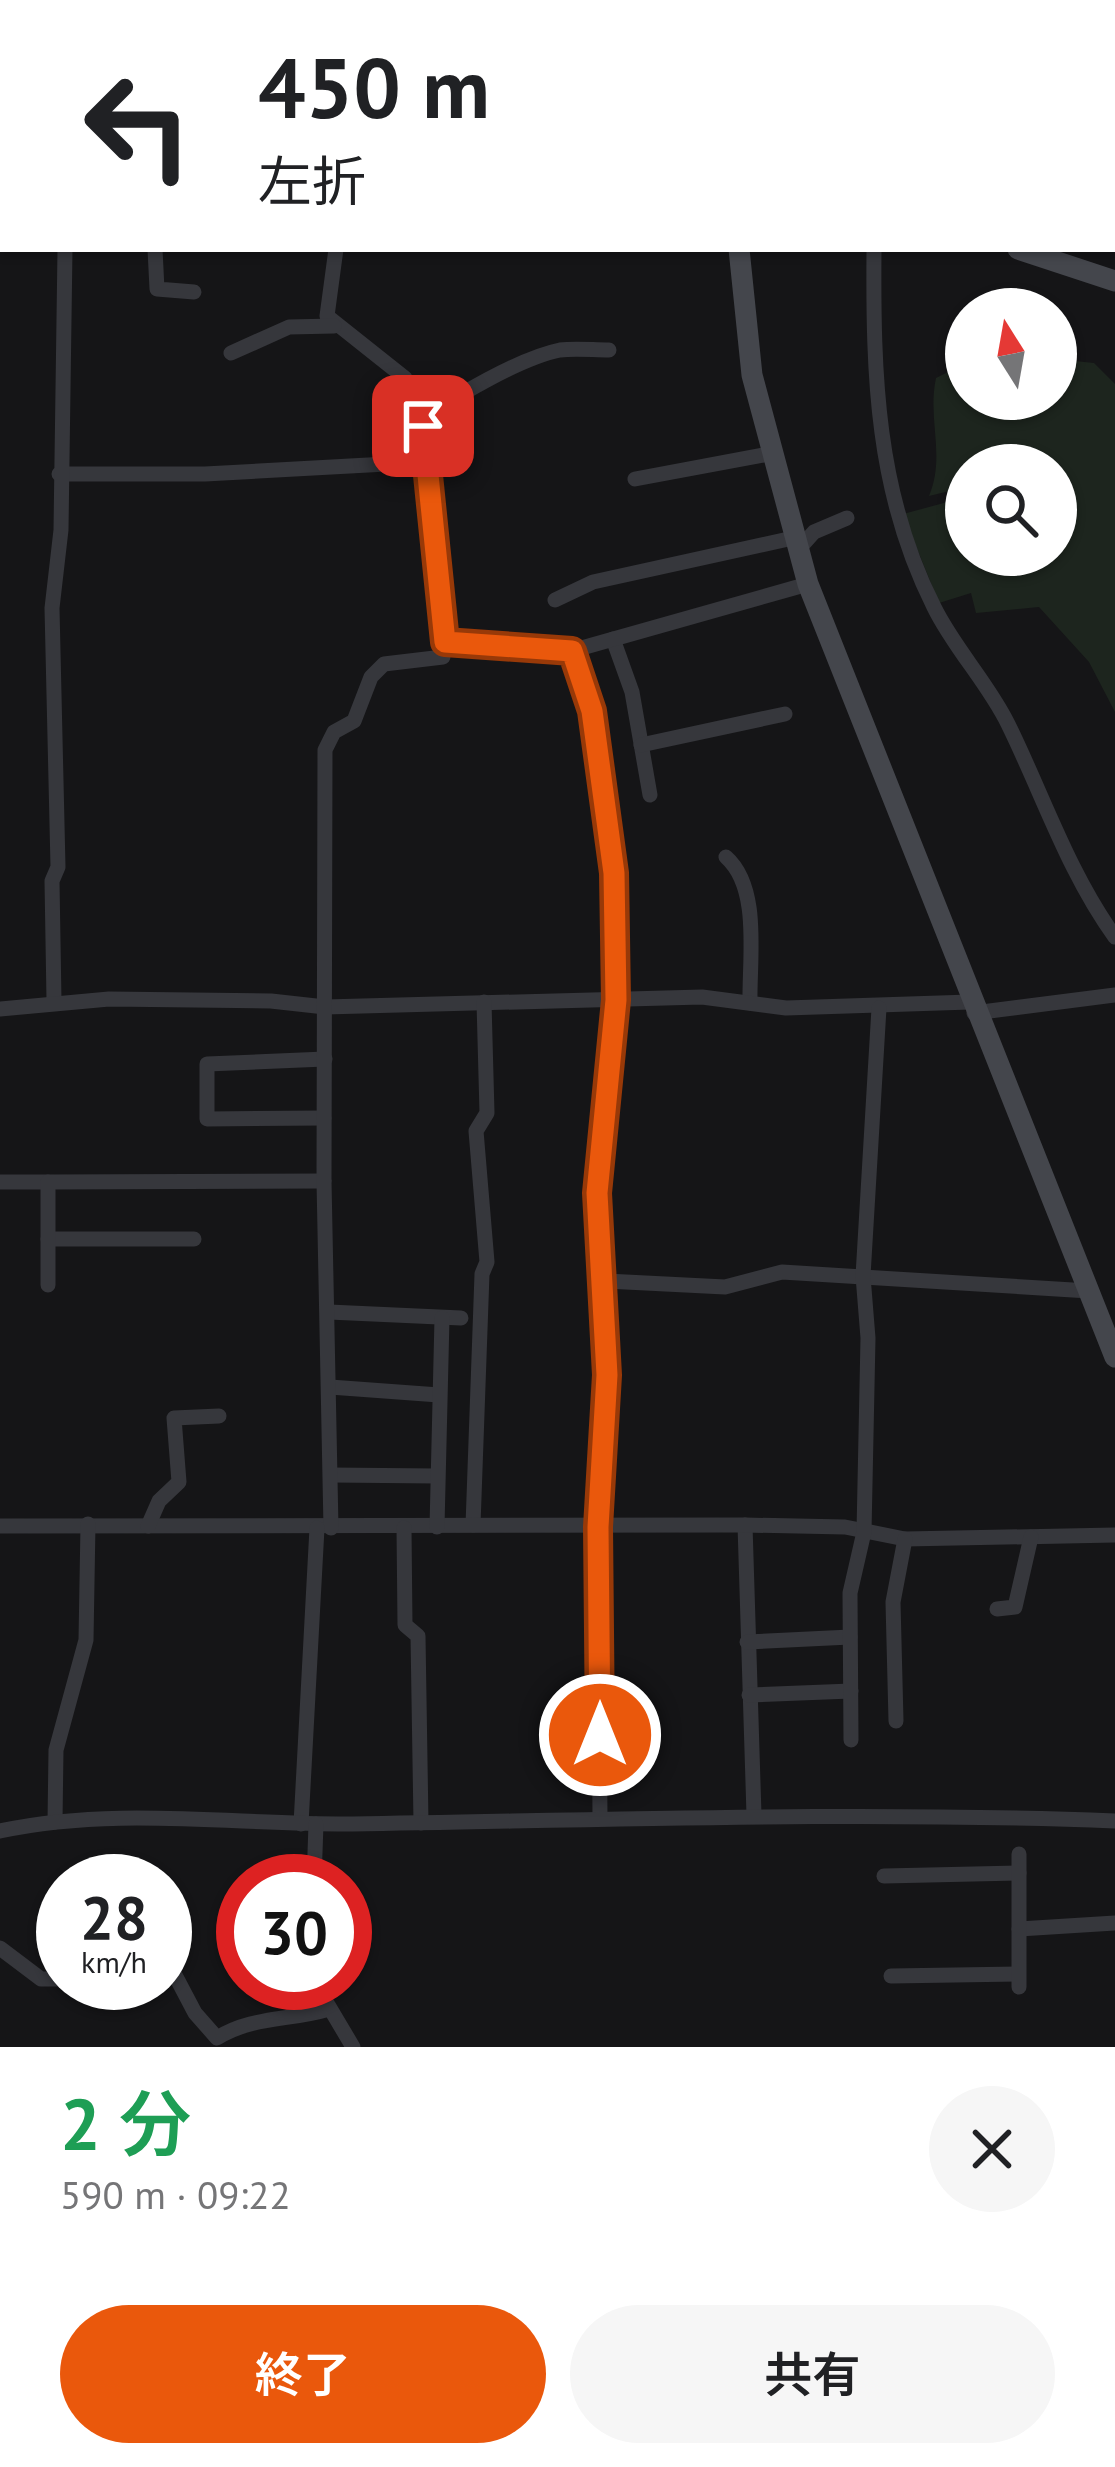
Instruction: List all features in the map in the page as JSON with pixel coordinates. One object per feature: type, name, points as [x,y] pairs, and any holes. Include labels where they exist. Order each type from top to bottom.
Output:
[{"type":"street","points":[[54,1001],[52,881],[58,867],[52,608],[61,530],[65,252]]},
{"type":"street","points":[[155,252],[157,289],[194,292]]},
{"type":"street","points":[[311,1854],[308,1824],[331,1475],[324,1181],[326,750],[334,732],[353,721],[370,677],[384,664],[443,657],[445,642],[423,462],[424,424],[405,378],[327,316],[336,252]]},
{"type":"street","points":[[739,252],[752,375],[769,454],[808,584],[972,1007],[1115,1357]]},
{"type":"street","points":[[874,252],[874,393],[895,513],[935,611],[1007,721],[1062,844],[1115,937]]},
{"type":"street","points":[[1027,252],[1115,280]]},
{"type":"street","points":[[231,353],[289,327],[334,326]]},
{"type":"street","points":[[424,424],[436,410],[529,360],[562,350],[609,350]]},
{"type":"street","points":[[635,479],[769,454]]},
{"type":"street","points":[[59,474],[423,462]]},
{"type":"street","points":[[555,600],[593,581],[795,544],[847,518]]},
{"type":"street","points":[[445,642],[572,651],[808,584]]},
{"type":"street","points":[[613,639],[632,692],[650,795]]},
{"type":"street","points":[[572,651],[592,711],[608,808],[616,1000],[597,1193],[606,1281],[607,1375],[598,1527],[600,1818]]},
{"type":"street","points":[[641,745],[785,714]]},
{"type":"street","points":[[727,857],[742,872],[747,893],[750,1003]]},
{"type":"street","points":[[0,1009],[54,1001],[271,1001],[325,1007],[701,997],[879,1008],[972,1007],[1115,995]]},
{"type":"street","points":[[473,1526],[482,1274],[487,1262],[476,1131],[487,1112],[484,1002]]},
{"type":"street","points":[[851,1741],[850,1593],[864,1532],[868,1338],[863,1276],[879,1008]]},
{"type":"street","points":[[324,1118],[207,1119],[207,1064],[325,1059]]},
{"type":"street","points":[[0,1182],[324,1181]]},
{"type":"street","points":[[48,1182],[48,1285]]},
{"type":"street","points":[[48,1239],[194,1239]]},
{"type":"street","points":[[606,1281],[725,1287],[782,1272],[1088,1291]]},
{"type":"street","points":[[329,1312],[461,1318]]},
{"type":"street","points":[[437,1527],[442,1318]]},
{"type":"street","points":[[330,1387],[439,1395]]},
{"type":"street","points":[[148,1526],[159,1501],[179,1482],[174,1418],[219,1416]]},
{"type":"street","points":[[331,1475],[436,1476]]},
{"type":"street","points":[[56,1822],[56,1750],[86,1640],[88,1524]]},
{"type":"street","points":[[745,1525],[754,1815]]},
{"type":"street","points":[[0,1526],[745,1525],[905,1539],[1115,1535]]},
{"type":"street","points":[[404,1528],[406,1625],[418,1636],[421,1823]]},
{"type":"street","points":[[997,1609],[1016,1607],[1031,1537]]},
{"type":"street","points":[[896,1721],[893,1602],[905,1539]]},
{"type":"street","points":[[747,1642],[850,1637]]},
{"type":"street","points":[[749,1695],[850,1691]]},
{"type":"street","points":[[0,1831],[56,1822],[210,1818],[308,1824],[754,1815],[1115,1821]]},
{"type":"street","points":[[891,1976],[1018,1981],[1019,1854]]},
{"type":"street","points":[[884,1876],[1019,1873]]},
{"type":"street","points":[[1019,1929],[1115,1923]]},
{"type":"street","points":[[0,1948],[36,1975]]},
{"type":"street","points":[[192,2008],[217,2038],[247,2020],[289,2020],[325,2010]]},
{"type":"street","points":[[330,2010],[352,2047]]},
{"type":"shaded area","points":[[1077,361],[1094,363],[1115,384],[1115,712],[1089,662],[1039,607],[976,613],[971,593],[939,603],[903,514],[945,503],[945,576],[1077,576],[1077,444],[945,444],[945,492],[929,496],[936,466],[936,378],[945,374],[945,420],[1077,420]]},
{"type":"route","points":[[423,426],[423,462],[445,642],[572,651],[592,711],[608,808],[616,1000],[597,1193],[606,1281],[607,1375],[598,1527],[600,1735]]}]
